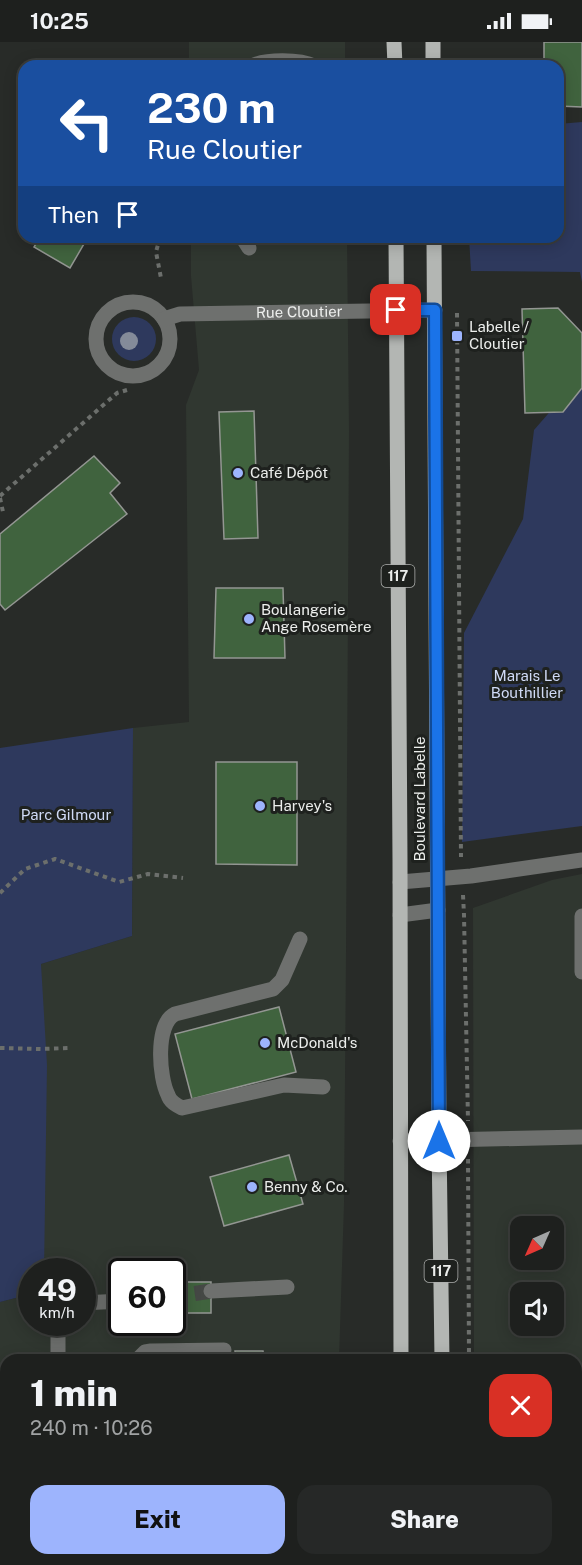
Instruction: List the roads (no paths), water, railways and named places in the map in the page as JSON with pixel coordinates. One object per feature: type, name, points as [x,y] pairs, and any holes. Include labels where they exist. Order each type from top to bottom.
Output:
[{"type":"main road","points":[[394,42],[394,60]]},
{"type":"main road","points":[[433,42],[433,60]]},
{"type":"main road","name":"Boulevard Labelle","points":[[396,243],[401,1354]]},
{"type":"main road","name":"Boulevard Labelle","points":[[434,243],[442,1354]]},
{"type":"street","points":[[126,302],[138,302],[150,306],[164,319],[170,337],[169,350],[159,366],[149,373],[137,377],[118,374],[100,357],[96,344],[96,332],[100,320],[114,307],[126,302]]},
{"type":"street","name":"Rue Cloutier","points":[[164,319],[180,314],[435,310]]},
{"type":"street","points":[[400,882],[461,877],[582,860]]},
{"type":"street","points":[[400,915],[438,910]]},
{"type":"street","points":[[582,916],[582,972]]},
{"type":"street","points":[[300,939],[282,980],[273,989],[170,1017],[162,1038],[163,1076],[167,1094],[182,1108],[284,1085],[322,1087]]},
{"type":"street","points":[[400,1141],[582,1137]]},
{"type":"street","points":[[211,1291],[288,1287]]},
{"type":"street","points":[[58,1336],[58,1354]]},
{"type":"street","points":[[143,1354],[151,1351],[224,1350]]},
{"type":"tunnel","points":[[186,1295],[211,1291]]},
{"type":"place","name":"Labelle / Cloutier","points":[[457,336]]},
{"type":"place","name":"Café Dépôt","points":[[238,473]]},
{"type":"place","name":"Boulangerie Ange Rosemère","points":[[249,619]]},
{"type":"place","name":"Harvey's","points":[[260,806]]},
{"type":"place","name":"McDonald's","points":[[265,1043]]},
{"type":"place","name":"Benny & Co.","points":[[252,1187]]},
{"type":"park label","name":"Marais Le Bouthillier","points":[[527,684]]},
{"type":"park label","name":"Parc Gilmour","points":[[66,815]]}]
